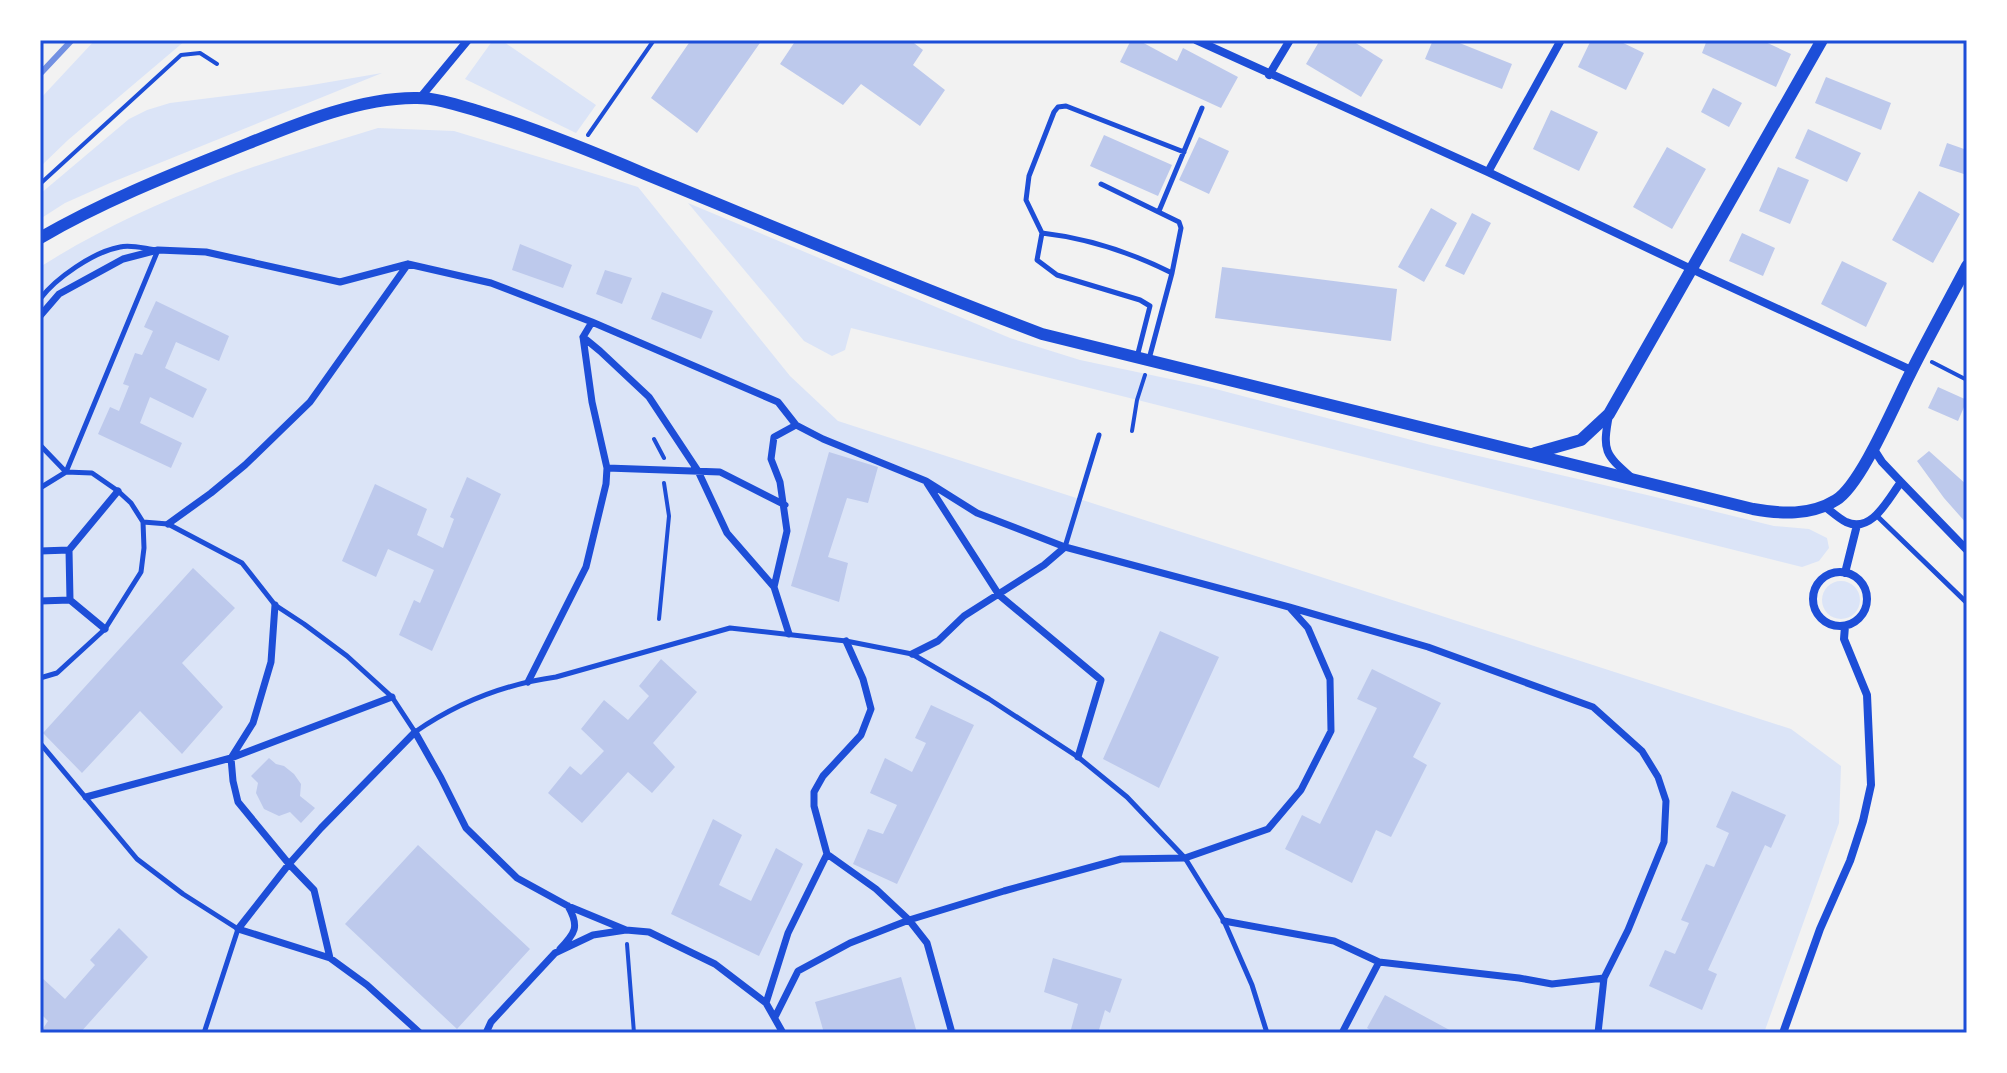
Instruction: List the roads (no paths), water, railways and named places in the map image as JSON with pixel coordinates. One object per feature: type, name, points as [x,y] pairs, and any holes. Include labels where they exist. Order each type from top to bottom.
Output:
[{"type":"street","points":[[420,98],[468,40]]},
{"type":"street","points":[[1196,40],[1488,172],[1911,370]]},
{"type":"street","points":[[1269,75],[1290,40]]},
{"type":"street","points":[[1488,172],[1561,40]]},
{"type":"street","points":[[1531,454],[1581,440],[1609,414],[1822,40]]},
{"type":"street","points":[[40,238],[169,177],[274,134],[374,101],[420,98],[502,119],[580,147],[1042,334],[1764,511],[1800,513],[1835,501],[1848,490],[1967,266]]},
{"type":"street","points":[[40,316],[59,294],[123,259],[158,250],[206,252],[340,282],[408,264],[491,283],[592,322],[778,402],[796,425],[823,439],[926,481],[977,513],[1065,547],[1428,647],[1593,707],[1642,751],[1658,777],[1666,801],[1664,842],[1628,930],[1604,978],[1598,1033]]},
{"type":"street","points":[[168,524],[245,465],[310,402],[408,264]]},
{"type":"street","points":[[528,682],[586,567],[606,484],[607,468],[592,402],[583,337],[592,322]]},
{"type":"street","points":[[583,337],[649,397],[698,471],[727,533],[774,587],[789,634]]},
{"type":"street","points":[[1609,414],[1605,438],[1610,459],[1636,480]]},
{"type":"street","points":[[774,587],[787,531],[780,482],[771,459],[774,437],[796,425]]},
{"type":"street","points":[[1873,448],[1882,462],[1967,550]]},
{"type":"street","points":[[607,468],[720,472],[785,505]]},
{"type":"street","points":[[926,481],[999,595],[1101,680],[1078,757]]},
{"type":"street","points":[[1824,506],[1857,525],[1876,515],[1901,482]]},
{"type":"street","points":[[70,600],[69,550],[118,491]]},
{"type":"street","points":[[1845,573],[1857,525]]},
{"type":"street","points":[[912,654],[938,641],[964,616],[1044,565],[1065,547]]},
{"type":"street","points":[[40,551],[69,550]]},
{"type":"street","points":[[1835,573],[1845,573],[1859,580],[1865,588],[1866,609],[1855,622],[1834,626],[1817,613],[1815,591],[1825,578],[1835,573]]},
{"type":"street","points":[[40,601],[70,600],[105,629]]},
{"type":"street","points":[[275,605],[271,662],[253,723],[231,758],[238,802],[314,890],[330,958]]},
{"type":"street","points":[[775,1017],[798,971],[850,943],[909,920],[1121,859],[1185,858],[1268,829],[1301,790],[1331,731],[1330,679],[1308,628],[1289,607]]},
{"type":"street","points":[[1783,1033],[1820,929],[1850,861],[1871,785],[1867,695],[1844,639],[1845,626]]},
{"type":"street","points":[[846,641],[863,679],[871,709],[861,735],[823,776],[814,792],[814,806],[827,854],[876,889],[909,920],[927,943],[952,1033]]},
{"type":"street","points":[[86,797],[231,758],[392,697]]},
{"type":"street","points":[[420,1033],[367,985],[330,958],[238,929],[321,828],[415,732],[466,828],[517,878],[568,906],[626,930]]},
{"type":"street","points":[[766,1003],[788,933],[827,854]]},
{"type":"street","points":[[486,1033],[491,1022],[573,935],[575,925],[568,906]]},
{"type":"street","points":[[1224,921],[1334,941],[1379,962],[1552,984],[1604,978]]},
{"type":"street","points":[[555,953],[593,935],[626,930],[649,932],[715,964],[766,1003],[783,1033]]},
{"type":"street","points":[[1342,1033],[1379,962]]},
{"type":"lane","points":[[1143,359],[1150,306],[1140,300],[1057,275],[1037,260],[1042,233],[1026,200],[1029,176],[1058,107],[1066,106],[1184,152]]},
{"type":"lane","points":[[1159,211],[1202,108]]},
{"type":"lane","points":[[1101,184],[1179,222],[1181,228],[1172,273],[1143,359]]},
{"type":"lane","points":[[1042,233],[1068,236],[1150,262],[1172,273]]},
{"type":"lane","points":[[40,299],[50,286],[98,253],[123,246],[158,250],[66,472]]},
{"type":"lane","points":[[1065,547],[1099,435]]},
{"type":"lane","points":[[40,445],[66,472]]},
{"type":"lane","points":[[40,488],[66,472],[92,473],[131,503],[143,522],[144,548],[141,572],[105,629],[57,673],[40,678]]},
{"type":"lane","points":[[1876,515],[1967,603]]},
{"type":"lane","points":[[143,522],[168,524],[242,563],[275,605],[347,656],[392,697],[415,732],[441,714],[486,694],[730,628],[846,641],[912,654],[1078,757],[1127,797],[1185,858],[1224,921],[1252,985],[1267,1033]]},
{"type":"lane","points":[[40,743],[137,859],[183,894],[238,929],[204,1033]]},
{"type":"railway","points":[[40,74],[72,40]]}]
